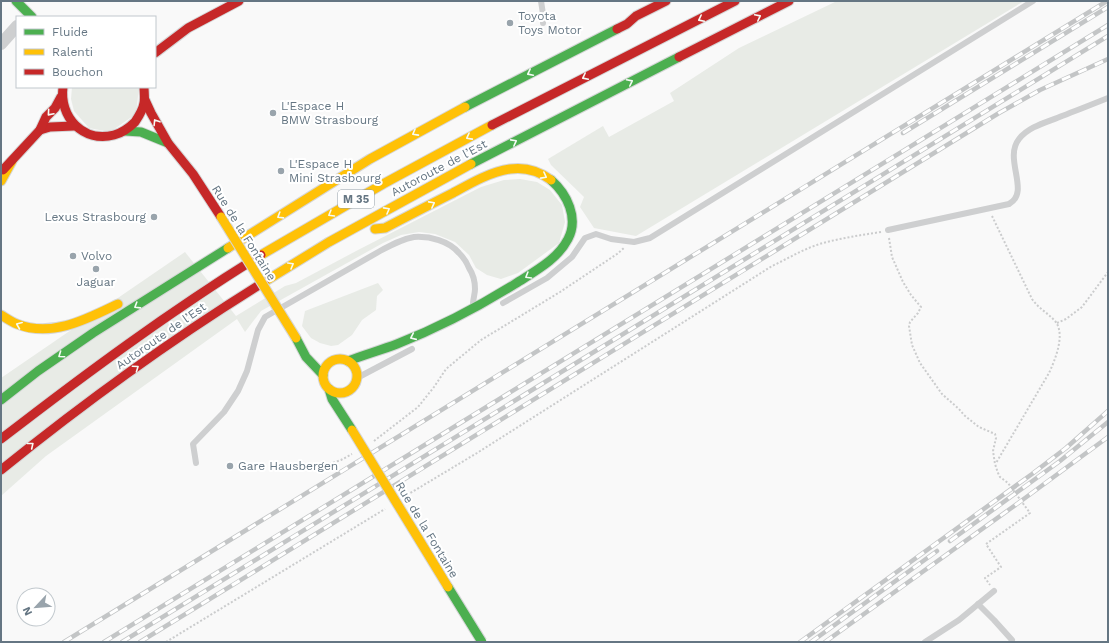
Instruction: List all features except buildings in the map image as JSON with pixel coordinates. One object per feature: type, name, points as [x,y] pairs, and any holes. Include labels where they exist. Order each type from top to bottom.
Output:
[{"type":"main road","points":[[16,1],[28,16]]},
{"type":"main road","points":[[156,52],[188,28],[239,1]]},
{"type":"main road","name":"Autoroute de l’Est","points":[[1,439],[110,356],[206,289],[267,250],[417,165],[577,81],[735,1]]},
{"type":"main road","name":"Autoroute de l’Est","points":[[1,470],[48,432],[176,339],[281,271],[430,186],[509,144],[789,1]]},
{"type":"main road","points":[[1,400],[38,371],[93,333],[370,159],[460,109],[627,24],[638,22],[668,4]]},
{"type":"main road","points":[[1,173],[40,130],[46,117],[55,108],[61,97],[63,88]]},
{"type":"main road","name":"Rue de la Fontaine","points":[[74,126],[89,135],[102,137],[115,136],[129,129],[138,120],[144,108],[146,94],[144,88]]},
{"type":"main road","points":[[40,130],[74,126],[65,112],[61,97]]},
{"type":"main road","name":"Rue de la Fontaine","points":[[145,100],[151,114],[168,143],[193,174],[221,217],[296,338],[306,357],[323,375],[323,380],[329,389],[332,399],[482,642]]},
{"type":"main road","name":"Rue de la Fontaine","points":[[125,131],[141,132],[168,143]]},
{"type":"main road","points":[[1,181],[12,161]]},
{"type":"main road","points":[[348,361],[397,344],[472,314],[539,269],[551,259],[566,243],[570,234],[572,222],[569,203],[559,187],[551,179],[530,170],[516,169],[503,170],[480,179],[385,228],[353,229]]},
{"type":"main road","points":[[1,315],[7,320],[24,327],[43,330],[68,326],[194,270]]},
{"type":"main road","name":"Rue de la Fontaine","points":[[296,338],[312,351]]},
{"type":"main road","points":[[323,375],[328,360],[340,359],[348,361],[355,368],[357,378],[356,383],[348,398],[344,393],[334,392],[329,389]]},
{"type":"main road","name":"Rue de la Fontaine","points":[[348,398],[346,409],[352,430]]},
{"type":"street","points":[[1,44],[16,27]]},
{"type":"lane","points":[[541,1],[543,23]]},
{"type":"lane","points":[[497,306],[547,278],[572,257],[585,238],[596,234],[611,240],[634,242],[650,238],[1033,1]]},
{"type":"lane","points":[[888,230],[1013,202],[1018,195],[1019,189],[1014,151],[1019,139],[1036,126],[1108,98]]},
{"type":"lane","points":[[196,463],[193,444],[224,412],[238,390],[247,371],[258,330],[265,317],[380,251],[412,237],[437,239],[449,245],[459,252],[473,275],[475,288],[472,314]]},
{"type":"lane","points":[[357,378],[419,346]]},
{"type":"lane","points":[[925,642],[959,620],[994,591]]},
{"type":"lane","points":[[978,604],[1012,640]]},
{"type":"path","points":[[990,208],[1032,299],[1040,309],[1056,323],[1059,328],[1060,335],[1055,360],[1049,373],[995,464]]},
{"type":"path","points":[[403,498],[484,449],[772,266],[794,255],[822,244],[842,238],[888,230],[892,257],[903,282],[921,307],[910,322],[909,326],[915,354],[936,386],[949,401],[959,408],[964,415],[974,423],[995,434],[996,438],[993,451],[995,464],[1000,477],[1008,483],[1030,513],[986,544],[1002,567],[985,578],[994,591]]},
{"type":"path","points":[[371,443],[418,407],[446,369],[481,340],[560,292],[617,254],[630,242]]},
{"type":"path","points":[[1056,323],[1066,319],[1082,307],[1108,272]]},
{"type":"path","points":[[318,468],[341,460],[353,453]]},
{"type":"path","points":[[166,642],[390,506]]},
{"type":"shaded area","points":[[837,1],[1024,1],[636,236],[594,228],[580,207],[584,197],[551,165],[548,159],[603,126],[609,137],[674,101],[670,93],[739,48]]},
{"type":"shaded area","points":[[72,88],[139,88],[136,114],[110,132],[89,128],[74,111],[71,99]]},
{"type":"shaded area","points":[[520,179],[537,182],[550,190],[562,205],[565,222],[559,243],[518,273],[501,279],[487,275],[476,268],[469,255],[455,242],[435,234],[419,232],[401,235],[383,243],[261,311],[245,332],[237,319],[46,456],[1,496],[1,378],[185,252],[236,316],[285,286],[296,283],[481,187],[504,180]]},
{"type":"shaded area","points":[[378,283],[383,290],[377,296],[376,310],[362,320],[352,335],[338,345],[331,346],[320,343],[311,338],[302,326],[305,311]]},
{"type":"railway","points":[[64,642],[1107,1]]},
{"type":"railway","points":[[903,133],[1108,7]]},
{"type":"railway","points":[[104,642],[1108,25]]},
{"type":"railway","points":[[122,642],[1108,36]]},
{"type":"railway","points":[[140,642],[999,113],[1040,90],[1108,59]]},
{"type":"railway","points":[[800,642],[1032,474],[1066,448],[1108,411]]},
{"type":"railway","points":[[950,541],[1060,461],[1108,422]]},
{"type":"railway","points":[[825,642],[1108,437]]},
{"type":"railway","points":[[811,642],[937,551]]},
{"type":"traffic: fast","points":[[16,1],[31,16]]},
{"type":"traffic: fast","points":[[465,107],[617,29]]},
{"type":"traffic: fast","points":[[471,164],[679,57]]},
{"type":"traffic: fast","points":[[125,131],[141,132],[168,143]]},
{"type":"traffic: fast","points":[[348,361],[397,344],[458,317],[538,270],[552,259],[568,239],[571,231],[572,215],[570,207],[562,192],[551,180]]},
{"type":"traffic: fast","points":[[1,400],[38,371],[93,333],[228,248]]},
{"type":"traffic: fast","points":[[296,338],[306,357],[323,375]]},
{"type":"traffic: fast","points":[[329,389],[332,399],[352,430]]},
{"type":"traffic: fast","points":[[448,587],[482,642]]},
{"type":"traffic: slow","points":[[228,248],[370,159],[465,107]]},
{"type":"traffic: slow","points":[[261,255],[383,184],[492,125]]},
{"type":"traffic: slow","points":[[1,181],[12,161]]},
{"type":"traffic: slow","points":[[264,282],[329,242],[471,164]]},
{"type":"traffic: slow","points":[[375,229],[385,228],[488,175],[503,170],[526,169],[542,174],[551,180]]},
{"type":"traffic: slow","points":[[221,217],[296,338]]},
{"type":"traffic: slow","points":[[1,315],[15,323],[30,328],[56,328],[82,321],[118,304]]},
{"type":"traffic: slow","points":[[343,359],[352,364],[356,369],[357,376],[356,383],[352,388],[347,392],[337,393],[333,392],[324,383],[323,373],[324,369],[333,360],[343,359]]},
{"type":"traffic: slow","points":[[352,430],[448,587]]},
{"type":"traffic: jam","points":[[156,52],[188,28],[239,1]]},
{"type":"traffic: jam","points":[[617,29],[627,24],[636,16],[666,1]]},
{"type":"traffic: jam","points":[[492,125],[735,1]]},
{"type":"traffic: jam","points":[[679,57],[789,1]]},
{"type":"traffic: jam","points":[[63,88],[65,108],[75,125],[92,135],[103,136],[120,133],[135,122],[141,113],[143,106],[144,88]]},
{"type":"traffic: jam","points":[[3,170],[40,130],[46,117],[55,108],[61,97]]},
{"type":"traffic: jam","points":[[145,100],[168,143],[193,174],[221,217]]},
{"type":"traffic: jam","points":[[40,130],[50,127],[74,126]]},
{"type":"traffic: jam","points":[[1,439],[128,344],[194,298],[261,255]]},
{"type":"traffic: jam","points":[[1,470],[130,372],[196,326],[264,282]]},
{"type":"place","name":"Toyota Toys Motor","points":[[510,23]]},
{"type":"place","name":"L'Espace H BMW Strasbourg","points":[[273,113]]},
{"type":"place","name":"L'Espace H Mini Strasbourg","points":[[281,171]]},
{"type":"place","name":"Lexus Strasbourg","points":[[154,217]]},
{"type":"place","name":"Volvo","points":[[73,256]]},
{"type":"place","name":"Jaguar","points":[[96,269]]},
{"type":"place","name":"Gare Hausbergen","points":[[230,466]]}]
